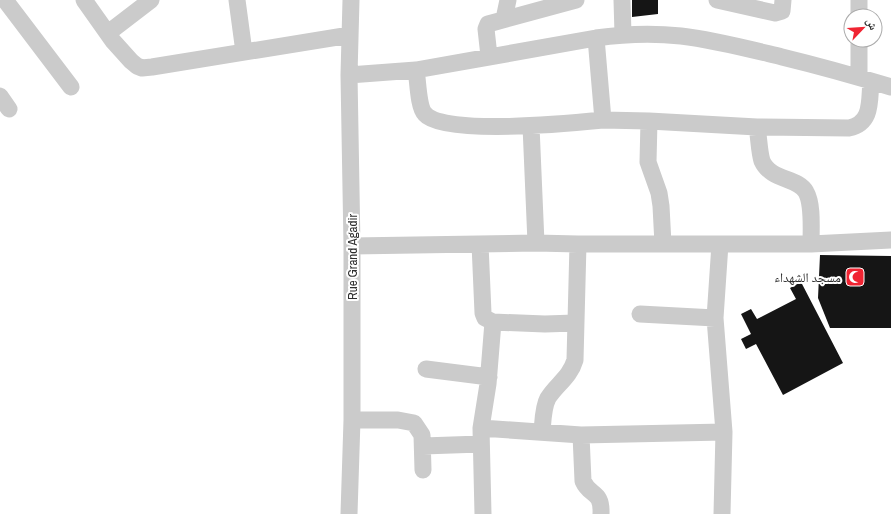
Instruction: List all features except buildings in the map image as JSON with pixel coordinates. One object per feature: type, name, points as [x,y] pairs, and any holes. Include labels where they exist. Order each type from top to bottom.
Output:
[{"type":"street","points":[[4,0],[71,87]]},
{"type":"street","points":[[84,0],[108,33],[131,60],[137,66],[142,68],[350,35]]},
{"type":"street","points":[[108,33],[151,0]]},
{"type":"street","points":[[237,0],[244,52]]},
{"type":"street","name":"Rue Grand Agadir","points":[[349,514],[352,420],[352,246],[349,75],[351,0]]},
{"type":"street","points":[[504,19],[508,0]]},
{"type":"street","points":[[489,56],[487,26],[504,19],[576,0]]},
{"type":"street","points":[[622,0],[623,34]]},
{"type":"street","points":[[720,0],[779,7]]},
{"type":"street","points":[[349,75],[416,70],[489,56],[623,34],[664,34],[698,38],[750,49],[891,87]]},
{"type":"street","points":[[596,38],[603,120]]},
{"type":"street","points":[[416,70],[423,113],[437,122],[461,125],[531,126],[603,120],[757,127],[854,127],[868,115],[860,48]]},
{"type":"street","points":[[649,121],[648,162],[659,193],[663,244]]},
{"type":"street","points":[[531,126],[536,243]]},
{"type":"street","points":[[757,127],[762,160],[768,170],[803,187],[806,191],[810,200],[811,244]]},
{"type":"street","points":[[352,246],[536,243],[811,244],[891,240]]},
{"type":"street","points":[[480,244],[482,313],[485,318],[493,322],[545,324],[575,323]]},
{"type":"street","points":[[542,432],[548,399],[570,372],[573,366],[578,244]]},
{"type":"street","points":[[720,244],[715,318],[724,432],[722,514]]},
{"type":"street","points":[[640,314],[715,318]]},
{"type":"street","points":[[482,514],[481,436],[489,377],[493,322]]},
{"type":"street","points":[[426,369],[489,377]]},
{"type":"street","points":[[352,420],[409,421],[414,423],[422,435],[423,470]]},
{"type":"street","points":[[423,446],[481,436],[542,432],[581,435],[724,432]]},
{"type":"street","points":[[581,435],[584,485],[598,496],[601,514]]},
{"type":"place","name":"مسجد الشهداء","points":[[855,277]]}]
